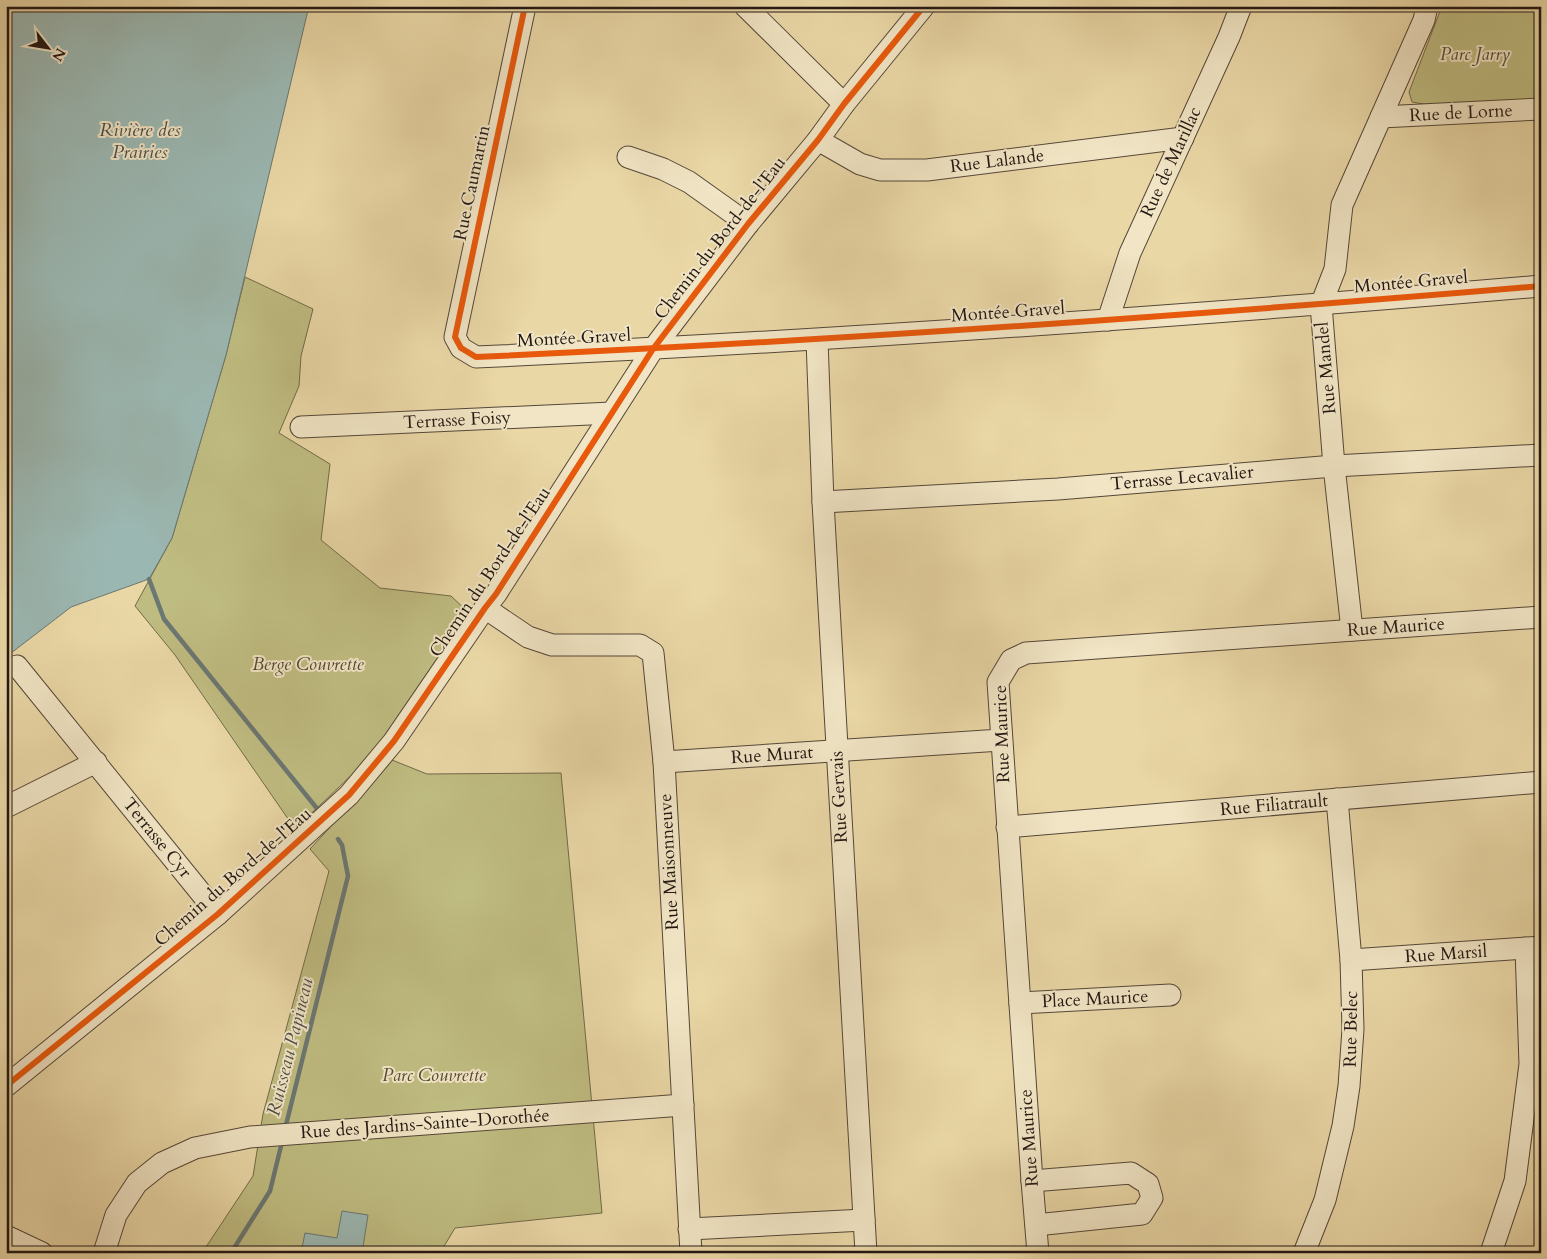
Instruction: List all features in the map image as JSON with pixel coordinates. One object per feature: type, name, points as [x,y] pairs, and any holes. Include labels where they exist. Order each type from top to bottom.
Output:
[{"type":"street","name":"Rue Caumartin","points":[[476,357],[461,348],[455,337],[525,6]]},
{"type":"street","points":[[745,6],[844,104]]},
{"type":"street","name":"Chemin du Bord-de-l'Eau","points":[[6,1086],[218,914],[349,795],[394,741],[496,594],[653,349],[748,224],[818,140],[844,104],[924,6]]},
{"type":"street","name":"Rue de Marillac","points":[[1108,320],[1130,253],[1241,6]]},
{"type":"street","name":"Rue Mandel","points":[[1352,630],[1334,466],[1320,305],[1335,269],[1342,205],[1424,20],[1427,6]]},
{"type":"street","name":"Rue de Lorne","points":[[1381,117],[1541,108]]},
{"type":"street","name":"Rue Lalande","points":[[818,140],[860,164],[880,170],[927,170],[1183,138]]},
{"type":"street","points":[[628,157],[663,169],[688,182],[748,224]]},
{"type":"street","name":"Montée Gravel","points":[[476,357],[817,340],[1320,305],[1541,286]]},
{"type":"street","name":"Rue Gervais","points":[[817,340],[836,751],[866,1253]]},
{"type":"street","name":"Terrasse Foisy","points":[[301,427],[612,413]]},
{"type":"street","name":"Terrasse Lecavalier","points":[[823,502],[1058,489],[1334,466],[1541,455]]},
{"type":"street","name":"Rue Maisonneuve","points":[[485,608],[528,637],[552,646],[640,645],[653,653],[664,762],[691,1253]]},
{"type":"street","name":"Rue Maurice","points":[[1038,1253],[998,682],[1011,660],[1026,653],[1541,617]]},
{"type":"street","name":"Terrasse Cyr","points":[[18,666],[218,914]]},
{"type":"street","name":"Rue Murat","points":[[664,762],[1001,740]]},
{"type":"street","points":[[6,807],[96,762]]},
{"type":"street","name":"Rue Filiatrault","points":[[1007,827],[1541,782]]},
{"type":"street","name":"Rue Belec","points":[[1304,1253],[1325,1200],[1343,1126],[1349,1086],[1353,1029],[1351,960],[1337,799]]},
{"type":"street","points":[[1491,1253],[1514,1181],[1530,1064],[1534,948]]},
{"type":"street","name":"Rue Marsil","points":[[1351,960],[1534,948]]},
{"type":"street","name":"Place Maurice","points":[[1020,1003],[1170,995]]},
{"type":"street","name":"Rue des Jardins-Sainte-Dorothée","points":[[104,1253],[116,1215],[137,1183],[162,1163],[195,1148],[250,1137],[683,1104]]},
{"type":"street","points":[[1032,1181],[1131,1173],[1148,1184],[1152,1198],[1142,1214],[1036,1224]]},
{"type":"street","points":[[689,1229],[864,1220]]},
{"type":"street","points":[[6,1236],[42,1253]]},
{"type":"green space","name":"Parc Jarry","points":[[1442,6],[1541,6],[1541,99],[1429,105],[1412,102],[1409,92]]},
{"type":"green space","name":"Berge Couvrette","points":[[245,277],[313,309],[301,356],[299,386],[279,433],[330,464],[321,540],[380,588],[451,596],[467,611],[447,644],[376,748],[359,768],[295,829],[175,655],[135,606],[172,538],[226,355]]},
{"type":"green space","name":"Parc Couvrette","points":[[392,760],[427,774],[561,773],[602,1213],[455,1228],[440,1253],[202,1253],[253,1176],[263,1114],[329,871],[310,849]]},
{"type":"water","name":"Rivière des Prairies","points":[[6,6],[309,6],[226,355],[172,538],[149,579],[71,607],[6,657]]},
{"type":"water","points":[[342,1211],[368,1215],[362,1253],[301,1253],[305,1233],[337,1238]]},
{"type":"waterway","name":"Ruisseau Papineau","points":[[149,579],[164,619],[319,811]]},
{"type":"waterway","name":"Ruisseau Papineau","points":[[285,1129],[348,876],[342,845],[338,839]]},
{"type":"waterway","name":"Ruisseau Papineau","points":[[231,1253],[270,1191],[282,1142]]},
{"type":"cycle path","points":[[525,6],[455,337],[461,348],[476,357],[1009,327],[1541,286]]},
{"type":"cycle path","points":[[6,1086],[218,914],[349,795],[394,741],[496,594],[653,349],[748,224],[818,140],[844,104],[924,6]]}]
